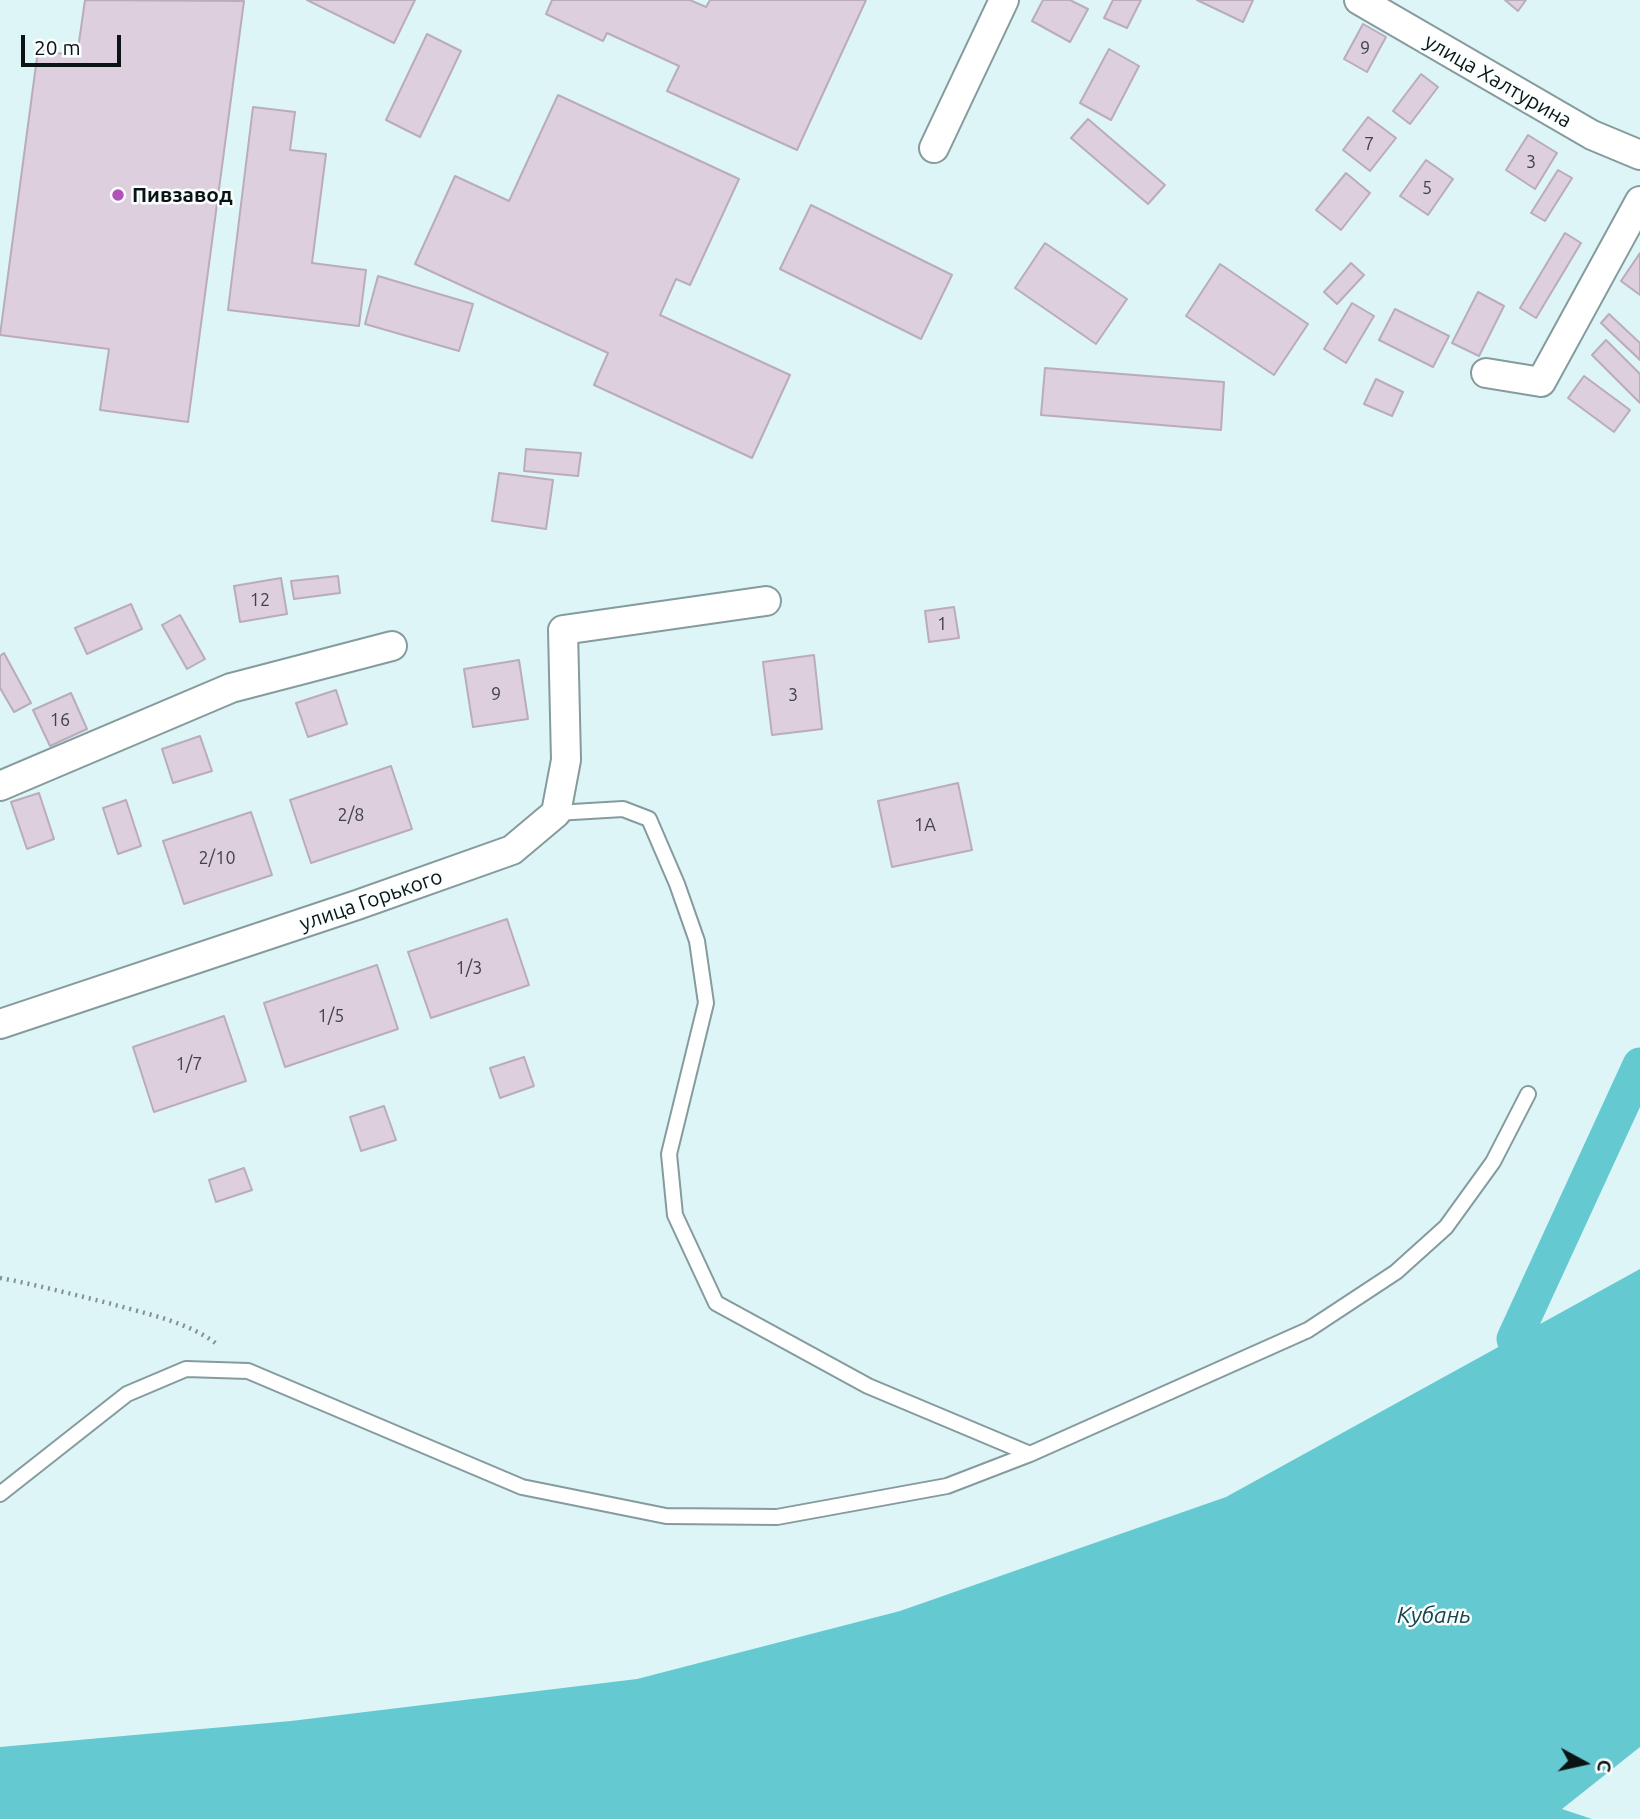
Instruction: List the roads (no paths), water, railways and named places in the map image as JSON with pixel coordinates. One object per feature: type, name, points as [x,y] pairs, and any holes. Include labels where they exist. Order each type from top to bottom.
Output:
[{"type":"street","points":[[934,148],[1004,0]]},
{"type":"street","name":"улица Халтурина","points":[[1359,0],[1592,135],[1640,155]]},
{"type":"street","points":[[1486,373],[1541,382],[1640,201]]},
{"type":"street","points":[[556,813],[566,760],[563,630],[766,601]]},
{"type":"street","points":[[0,786],[231,688],[392,646]]},
{"type":"street","name":"улица Горького","points":[[0,1024],[305,923],[512,850],[556,813]]},
{"type":"lane","points":[[556,813],[623,809],[649,819],[677,884],[697,941],[706,1003],[669,1154],[675,1215],[716,1303],[868,1386],[1030,1454]]},
{"type":"lane","points":[[0,1494],[127,1394],[186,1369],[248,1371],[522,1487],[666,1516],[777,1517],[947,1486],[1030,1454],[1308,1330],[1396,1272],[1446,1227],[1493,1162],[1528,1094]]},
{"type":"water","name":"Кубань","points":[[1640,1269],[1640,1747],[1562,1809],[1592,1819],[0,1819],[0,1747],[291,1721],[637,1679],[900,1611],[1226,1497]]},
{"type":"waterway","points":[[1514,1339],[1640,1065]]},
{"type":"place","name":"Пивзавод","points":[[118,195]]}]
